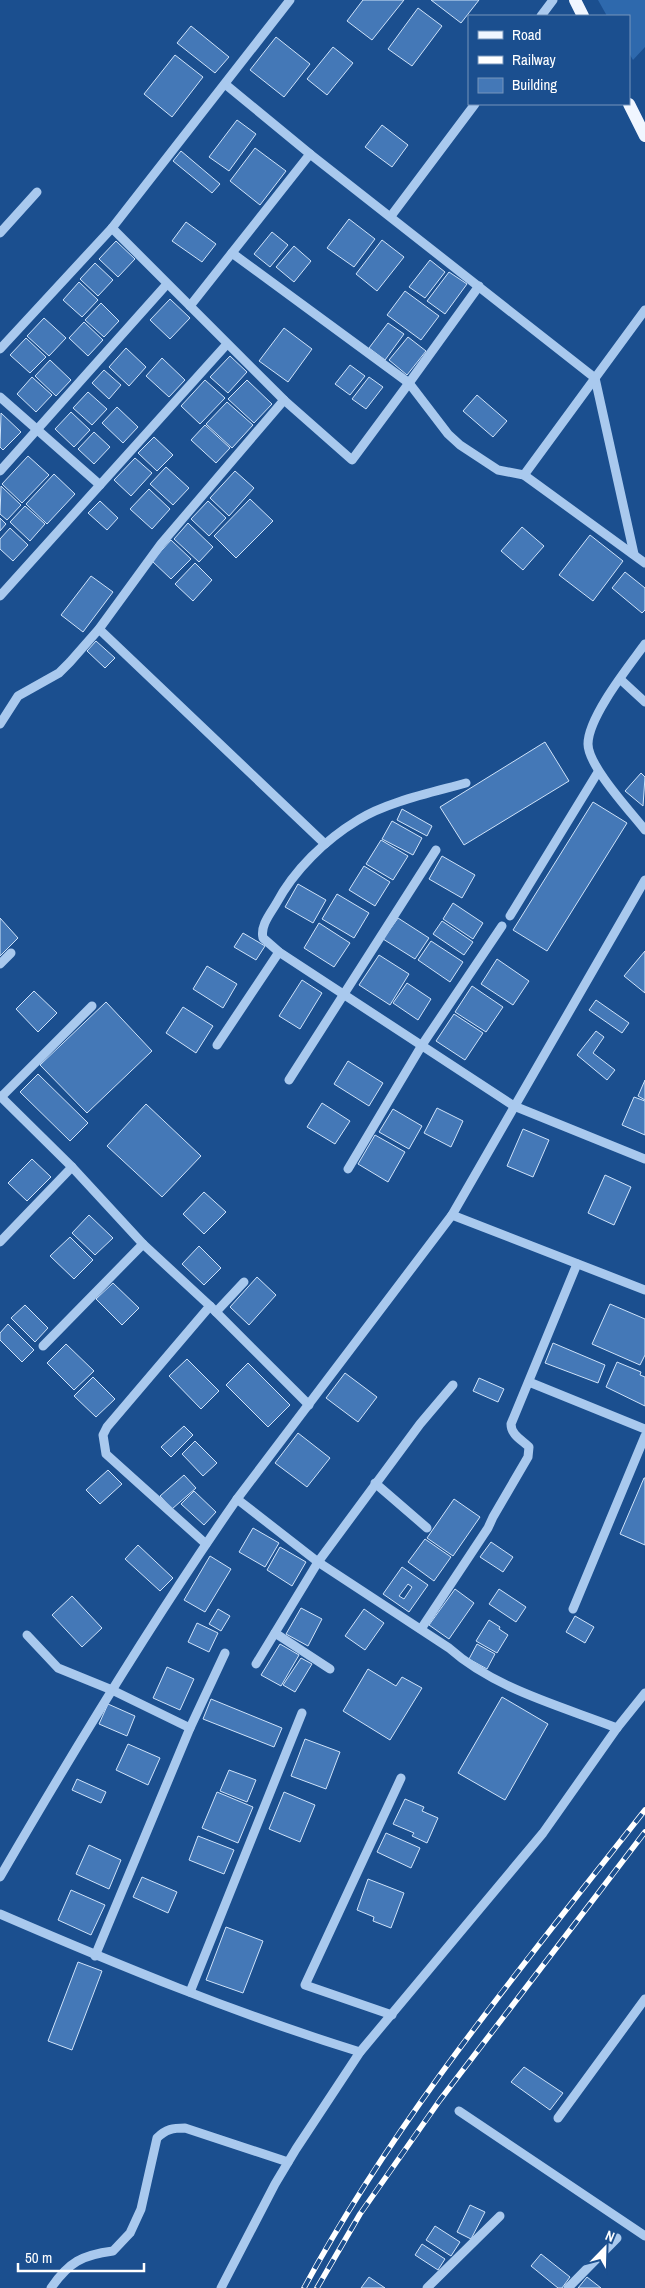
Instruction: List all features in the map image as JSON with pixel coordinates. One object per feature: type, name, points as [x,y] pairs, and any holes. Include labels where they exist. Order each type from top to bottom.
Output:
[{"type":"main road","points":[[575,0],[582,15]]},
{"type":"main road","points":[[630,105],[645,135]]},
{"type":"street","points":[[0,348],[112,228],[290,0]]},
{"type":"street","points":[[542,15],[553,0]]},
{"type":"street","points":[[225,84],[310,154],[595,378],[634,554]]},
{"type":"street","points":[[391,216],[474,105]]},
{"type":"street","points":[[190,306],[310,154]]},
{"type":"street","points":[[0,232],[37,192]]},
{"type":"street","points":[[112,228],[284,400],[352,460],[479,286]]},
{"type":"street","points":[[232,253],[408,384],[448,434],[460,445],[498,470],[524,475],[645,563]]},
{"type":"street","points":[[0,472],[167,284]]},
{"type":"street","points":[[524,475],[645,310]]},
{"type":"street","points":[[0,596],[227,344]]},
{"type":"street","points":[[0,398],[100,485]]},
{"type":"street","points":[[0,724],[18,696],[59,673],[99,629],[161,544],[284,400]]},
{"type":"street","points":[[99,629],[325,844]]},
{"type":"street","points":[[645,644],[596,714],[588,744],[598,772],[645,830]]},
{"type":"street","points":[[620,679],[645,702]]},
{"type":"street","points":[[510,916],[598,772]]},
{"type":"street","points":[[466,783],[408,799],[359,819],[325,844],[303,866],[283,891],[263,927],[263,938],[279,952],[514,1106],[645,1159]]},
{"type":"street","points":[[289,1080],[436,850]]},
{"type":"street","points":[[0,1877],[76,1746],[206,1544],[237,1499],[452,1215],[645,880]]},
{"type":"street","points":[[348,1169],[422,1045],[502,926]]},
{"type":"street","points":[[217,1045],[279,952]]},
{"type":"street","points":[[0,964],[11,953]]},
{"type":"street","points":[[92,1006],[0,1096],[72,1167],[143,1244],[213,1309],[309,1405]]},
{"type":"street","points":[[0,1242],[72,1167]]},
{"type":"street","points":[[452,1215],[645,1290]]},
{"type":"street","points":[[42,1346],[143,1244]]},
{"type":"street","points":[[421,1629],[488,1528],[493,1516],[528,1457],[529,1447],[511,1430],[511,1424],[577,1264]]},
{"type":"street","points":[[206,1544],[106,1454],[103,1435],[107,1426],[213,1309],[244,1282]]},
{"type":"street","points":[[529,1382],[645,1429]]},
{"type":"street","points":[[256,1664],[318,1562],[420,1424],[453,1385]]},
{"type":"street","points":[[573,1609],[645,1436]]},
{"type":"street","points":[[375,1483],[427,1528]]},
{"type":"street","points":[[237,1499],[318,1562],[449,1648],[465,1662],[487,1675],[529,1694],[617,1728]]},
{"type":"street","points":[[275,1633],[330,1669]]},
{"type":"street","points":[[27,1635],[58,1668],[112,1690],[190,1728]]},
{"type":"street","points":[[95,1956],[190,1728],[224,1653]]},
{"type":"street","points":[[222,2288],[258,2215],[288,2162],[360,2052],[543,1833],[617,1728],[645,1693]]},
{"type":"street","points":[[190,1992],[302,1713]]},
{"type":"street","points":[[392,2015],[305,1984],[401,1778]]},
{"type":"street","points":[[0,1914],[95,1956],[287,2029],[360,2052]]},
{"type":"street","points":[[558,2118],[645,1999]]},
{"type":"street","points":[[458,2111],[645,2236]]},
{"type":"street","points":[[51,2288],[61,2273],[78,2259],[93,2254],[113,2251],[130,2233],[141,2209],[157,2138],[163,2132],[172,2128],[185,2128],[288,2162]]},
{"type":"street","points":[[428,2288],[500,2216]]},
{"type":"street","points":[[568,2288],[617,2238]]},
{"type":"shaded area","points":[[598,0],[645,0],[645,47],[633,60],[630,55],[630,15],[606,15]]},
{"type":"building","points":[[363,0],[404,0],[372,40],[347,21]]},
{"type":"building","points":[[431,0],[479,0],[461,23]]},
{"type":"building","points":[[418,8],[442,26],[412,66],[388,49]]},
{"type":"building","points":[[191,26],[229,57],[215,73],[177,43]]},
{"type":"building","points":[[276,37],[310,64],[284,97],[250,70]]},
{"type":"building","points":[[333,47],[353,63],[327,95],[307,79]]},
{"type":"building","points":[[175,55],[203,77],[172,117],[144,94]]},
{"type":"building","points":[[237,120],[256,134],[229,171],[209,157]]},
{"type":"building","points":[[382,125],[408,145],[392,167],[365,147]]},
{"type":"building","points":[[255,148],[286,171],[260,205],[230,181]]},
{"type":"building","points":[[181,151],[220,184],[212,193],[173,161]]},
{"type":"building","points":[[349,219],[375,239],[354,267],[327,248]]},
{"type":"building","points":[[186,222],[216,244],[202,262],[172,241]]},
{"type":"building","points":[[272,232],[288,245],[270,267],[254,254]]},
{"type":"building","points":[[382,240],[404,257],[377,291],[356,274]]},
{"type":"building","points":[[116,241],[135,259],[118,277],[99,259]]},
{"type":"building","points":[[294,246],[311,261],[294,282],[276,267]]},
{"type":"building","points":[[430,260],[445,272],[425,298],[409,287]]},
{"type":"building","points":[[95,263],[113,280],[98,296],[80,279]]},
{"type":"building","points":[[449,272],[467,284],[445,314],[427,301]]},
{"type":"building","points":[[79,282],[98,300],[82,317],[63,300]]},
{"type":"building","points":[[405,291],[439,316],[421,340],[387,315]]},
{"type":"building","points":[[170,299],[190,318],[170,339],[150,320]]},
{"type":"building","points":[[101,303],[119,321],[104,337],[85,320]]},
{"type":"building","points":[[44,318],[66,338],[49,356],[27,336]]},
{"type":"building","points":[[84,322],[103,340],[88,356],[69,338]]},
{"type":"building","points":[[388,323],[404,334],[385,360],[369,348]]},
{"type":"building","points":[[284,328],[312,349],[288,382],[259,361]]},
{"type":"building","points":[[408,337],[426,351],[407,375],[389,360]]},
{"type":"building","points":[[26,338],[46,357],[30,373],[10,355]]},
{"type":"building","points":[[126,348],[146,367],[129,386],[109,367]]},
{"type":"building","points":[[230,356],[247,372],[228,393],[210,377]]},
{"type":"building","points":[[162,358],[185,380],[169,397],[146,376]]},
{"type":"building","points":[[50,360],[71,380],[56,396],[35,376]]},
{"type":"building","points":[[350,365],[365,376],[350,395],[335,384]]},
{"type":"building","points":[[104,370],[121,385],[109,399],[92,383]]},
{"type":"building","points":[[32,377],[52,395],[36,412],[17,394]]},
{"type":"building","points":[[369,377],[383,387],[366,409],[352,399]]},
{"type":"building","points":[[205,380],[225,398],[200,424],[181,406]]},
{"type":"building","points":[[247,380],[272,404],[254,423],[228,399]]},
{"type":"building","points":[[88,392],[107,409],[92,425],[73,408]]},
{"type":"building","points":[[477,395],[507,421],[493,437],[463,411]]},
{"type":"building","points":[[227,402],[253,425],[232,448],[206,424]]},
{"type":"building","points":[[117,407],[138,427],[123,443],[102,423]]},
{"type":"building","points":[[71,412],[90,430],[74,447],[55,429]]},
{"type":"building","points":[[1,413],[21,432],[3,450],[0,447]]},
{"type":"building","points":[[205,425],[230,448],[216,463],[191,440]]},
{"type":"building","points":[[94,432],[110,447],[94,464],[78,449]]},
{"type":"building","points":[[154,437],[173,455],[157,471],[138,453]]},
{"type":"building","points":[[28,456],[49,475],[22,503],[2,484]]},
{"type":"building","points":[[135,458],[152,473],[131,496],[114,480]]},
{"type":"building","points":[[166,467],[189,488],[173,505],[150,484]]},
{"type":"building","points":[[235,471],[254,488],[229,516],[210,498]]},
{"type":"building","points":[[54,474],[75,494],[47,524],[26,504]]},
{"type":"building","points":[[1,486],[21,505],[7,520],[0,514]]},
{"type":"building","points":[[149,489],[170,509],[152,529],[130,509]]},
{"type":"building","points":[[250,499],[273,521],[236,558],[214,536]]},
{"type":"building","points":[[100,501],[118,518],[107,530],[88,513]]},
{"type":"building","points":[[208,501],[226,518],[209,536],[191,519]]},
{"type":"building","points":[[25,506],[45,524],[30,541],[10,522]]},
{"type":"building","points":[[0,518],[6,524],[0,531]]},
{"type":"building","points":[[188,523],[213,547],[199,562],[174,539]]},
{"type":"building","points":[[522,527],[544,546],[523,570],[501,551]]},
{"type":"building","points":[[10,528],[28,545],[13,561],[0,549],[0,539]]},
{"type":"building","points":[[590,535],[623,561],[593,601],[559,575]]},
{"type":"building","points":[[171,540],[191,559],[171,579],[152,561]]},
{"type":"building","points":[[195,563],[212,580],[193,601],[175,584]]},
{"type":"building","points":[[625,572],[645,588],[645,610],[642,613],[612,588]]},
{"type":"building","points":[[91,576],[113,592],[83,632],[61,615]]},
{"type":"building","points":[[96,641],[115,658],[105,668],[87,651]]},
{"type":"building","points":[[545,742],[569,781],[464,845],[440,807]]},
{"type":"building","points":[[641,773],[645,777],[643,806],[625,791]]},
{"type":"building","points":[[593,802],[627,823],[547,951],[513,930]]},
{"type":"building","points":[[402,809],[432,826],[427,836],[397,820]]},
{"type":"building","points":[[392,821],[422,838],[413,855],[382,839]]},
{"type":"building","points":[[381,840],[408,856],[393,880],[366,864]]},
{"type":"building","points":[[442,856],[475,875],[462,898],[429,879]]},
{"type":"building","points":[[364,866],[390,882],[375,906],[349,890]]},
{"type":"building","points":[[298,884],[326,900],[313,923],[285,907]]},
{"type":"building","points":[[337,894],[369,913],[354,938],[322,919]]},
{"type":"building","points":[[453,903],[483,923],[473,939],[443,919]]},
{"type":"building","points":[[0,918],[18,938],[0,956]]},
{"type":"building","points":[[398,918],[429,938],[415,959],[383,939]]},
{"type":"building","points":[[442,921],[473,942],[464,955],[433,934]]},
{"type":"building","points":[[319,923],[350,943],[334,967],[304,948]]},
{"type":"building","points":[[243,933],[265,946],[256,960],[234,947]]},
{"type":"building","points":[[431,941],[463,962],[450,982],[418,960]]},
{"type":"building","points":[[645,951],[645,993],[624,976]]},
{"type":"building","points":[[379,955],[409,974],[390,1005],[359,985]]},
{"type":"building","points":[[497,959],[529,981],[513,1005],[481,984]]},
{"type":"building","points":[[207,966],[237,984],[223,1008],[193,989]]},
{"type":"building","points":[[302,980],[322,993],[300,1029],[279,1016]]},
{"type":"building","points":[[407,983],[431,999],[418,1020],[393,1003]]},
{"type":"building","points":[[472,986],[503,1007],[486,1032],[455,1012]]},
{"type":"building","points":[[34,991],[57,1013],[38,1032],[16,1009]]},
{"type":"building","points":[[596,1000],[629,1023],[622,1033],[589,1010]]},
{"type":"building","points":[[106,1002],[152,1051],[87,1113],[40,1065]]},
{"type":"building","points":[[183,1007],[213,1026],[196,1053],[166,1033]]},
{"type":"building","points":[[454,1014],[483,1033],[465,1060],[436,1041]]},
{"type":"building","points":[[596,1031],[604,1037],[593,1053],[615,1070],[607,1080],[577,1055]]},
{"type":"building","points":[[348,1061],[383,1083],[369,1106],[334,1084]]},
{"type":"building","points":[[38,1074],[88,1123],[70,1141],[20,1092]]},
{"type":"building","points":[[645,1080],[645,1100],[638,1096]]},
{"type":"building","points":[[634,1097],[645,1101],[645,1135],[622,1125]]},
{"type":"building","points":[[322,1103],[350,1121],[335,1144],[307,1127]]},
{"type":"building","points":[[146,1104],[201,1156],[162,1197],[107,1146]]},
{"type":"building","points":[[437,1108],[463,1121],[451,1147],[424,1133]]},
{"type":"building","points":[[393,1109],[422,1126],[409,1149],[379,1132]]},
{"type":"building","points":[[523,1129],[549,1140],[533,1177],[507,1166]]},
{"type":"building","points":[[375,1135],[405,1152],[388,1182],[358,1164]]},
{"type":"building","points":[[32,1159],[51,1177],[27,1201],[8,1183]]},
{"type":"building","points":[[605,1175],[631,1187],[614,1225],[588,1213]]},
{"type":"building","points":[[204,1192],[226,1212],[204,1234],[183,1214]]},
{"type":"building","points":[[89,1215],[113,1238],[95,1255],[72,1233]]},
{"type":"building","points":[[70,1237],[93,1260],[74,1279],[50,1256]]},
{"type":"building","points":[[199,1246],[221,1268],[204,1285],[182,1264]]},
{"type":"building","points":[[257,1277],[276,1295],[249,1325],[230,1307]]},
{"type":"building","points":[[113,1283],[139,1308],[122,1325],[96,1299]]},
{"type":"building","points":[[610,1304],[645,1319],[645,1355],[640,1365],[592,1344]]},
{"type":"building","points":[[25,1305],[48,1328],[35,1342],[11,1318]]},
{"type":"building","points":[[8,1324],[34,1350],[22,1362],[0,1340],[0,1333]]},
{"type":"building","points":[[553,1343],[605,1365],[598,1383],[545,1363]]},
{"type":"building","points":[[66,1344],[94,1371],[74,1390],[47,1363]]},
{"type":"building","points":[[187,1359],[219,1391],[201,1409],[169,1376]]},
{"type":"building","points":[[617,1362],[641,1372],[640,1375],[645,1377],[645,1406],[606,1387]]},
{"type":"building","points":[[248,1363],[290,1405],[268,1427],[226,1385]]},
{"type":"building","points":[[345,1373],[377,1397],[358,1422],[326,1398]]},
{"type":"building","points":[[93,1377],[115,1399],[96,1417],[74,1396]]},
{"type":"building","points":[[479,1378],[504,1389],[498,1402],[473,1391]]},
{"type":"building","points":[[184,1426],[193,1435],[171,1457],[161,1447]]},
{"type":"building","points":[[298,1433],[330,1458],[307,1487],[275,1463]]},
{"type":"building","points":[[195,1441],[217,1463],[203,1476],[182,1454]]},
{"type":"building","points":[[108,1470],[122,1484],[100,1504],[86,1490]]},
{"type":"building","points":[[184,1475],[196,1488],[172,1509],[160,1496]]},
{"type":"building","points":[[645,1478],[645,1545],[620,1534]]},
{"type":"building","points":[[194,1491],[216,1512],[204,1525],[181,1504]]},
{"type":"building","points":[[454,1499],[480,1517],[453,1556],[427,1538]]},
{"type":"building","points":[[253,1528],[279,1543],[265,1567],[239,1552]]},
{"type":"building","points":[[425,1539],[451,1557],[434,1581],[408,1562]]},
{"type":"building","points":[[491,1542],[513,1557],[503,1572],[480,1557]]},
{"type":"building","points":[[138,1545],[173,1578],[160,1591],[125,1559]]},
{"type":"building","points":[[280,1547],[306,1562],[292,1586],[267,1570]]},
{"type":"building","points":[[210,1556],[231,1569],[205,1612],[184,1600]]},
{"type":"building","points":[[402,1567],[428,1585],[409,1612],[383,1594]],"holes":[[[408,1584],[412,1587],[404,1599],[399,1596]]]},
{"type":"building","points":[[455,1589],[474,1603],[449,1639],[429,1625]]},
{"type":"building","points":[[499,1589],[526,1607],[516,1622],[489,1604]]},
{"type":"building","points":[[72,1596],[102,1628],[82,1647],[52,1615]]},
{"type":"building","points":[[301,1608],[322,1619],[308,1646],[286,1634]]},
{"type":"building","points":[[218,1609],[230,1616],[221,1631],[209,1624]]},
{"type":"building","points":[[364,1609],[384,1623],[365,1650],[345,1636]]},
{"type":"building","points":[[575,1616],[594,1627],[585,1643],[566,1632]]},
{"type":"building","points":[[489,1620],[508,1635],[497,1653],[476,1641]]},
{"type":"building","points":[[197,1623],[218,1633],[209,1652],[188,1642]]},
{"type":"building","points":[[280,1644],[299,1655],[281,1686],[261,1675]]},
{"type":"building","points":[[477,1644],[495,1654],[487,1669],[469,1659]]},
{"type":"building","points":[[301,1658],[312,1664],[295,1692],[283,1685]]},
{"type":"building","points":[[167,1667],[194,1679],[180,1710],[153,1698]]},
{"type":"building","points":[[368,1669],[396,1686],[402,1677],[422,1688],[390,1740],[343,1711]]},
{"type":"building","points":[[502,1697],[548,1724],[505,1800],[458,1773]]},
{"type":"building","points":[[211,1699],[282,1728],[274,1747],[203,1719]]},
{"type":"building","points":[[108,1704],[135,1716],[127,1736],[99,1724]]},
{"type":"building","points":[[305,1739],[340,1752],[326,1789],[291,1776]]},
{"type":"building","points":[[128,1744],[160,1758],[148,1785],[116,1770]]},
{"type":"building","points":[[229,1770],[256,1780],[247,1802],[220,1791]]},
{"type":"building","points":[[77,1779],[106,1792],[101,1803],[72,1790]]},
{"type":"building","points":[[217,1792],[253,1807],[238,1843],[202,1828]]},
{"type":"building","points":[[284,1792],[315,1805],[300,1842],[269,1829]]},
{"type":"building","points":[[405,1799],[424,1807],[422,1811],[438,1818],[427,1843],[412,1836],[414,1833],[393,1824]]},
{"type":"building","points":[[386,1833],[420,1848],[411,1868],[377,1852]]},
{"type":"building","points":[[198,1836],[234,1850],[224,1874],[189,1860]]},
{"type":"building","points":[[89,1845],[121,1860],[109,1889],[76,1874]]},
{"type":"building","points":[[142,1877],[177,1892],[168,1913],[133,1897]]},
{"type":"building","points":[[368,1879],[404,1893],[391,1928],[373,1921],[374,1917],[357,1910]]},
{"type":"building","points":[[71,1890],[105,1905],[91,1935],[58,1920]]},
{"type":"building","points":[[226,1927],[263,1941],[243,1993],[206,1980]]},
{"type":"building","points":[[78,1962],[102,1971],[72,2050],[48,2041]]},
{"type":"building","points":[[524,2067],[563,2093],[550,2110],[511,2082]]},
{"type":"building","points":[[470,2205],[485,2212],[471,2239],[457,2232]]},
{"type":"building","points":[[435,2226],[460,2242],[451,2256],[426,2240]]},
{"type":"building","points":[[422,2244],[445,2259],[438,2270],[415,2255]]},
{"type":"building","points":[[541,2254],[570,2277],[562,2288],[558,2288],[531,2266]]},
{"type":"building","points":[[369,2277],[385,2288],[361,2288]]},
{"type":"building","points":[[587,2277],[601,2288],[578,2288]]},
{"type":"railway","points":[[304,2288],[340,2224],[421,2102],[509,1983],[645,1810]]},
{"type":"railway","points":[[317,2288],[360,2214],[440,2100],[645,1832]]}]
